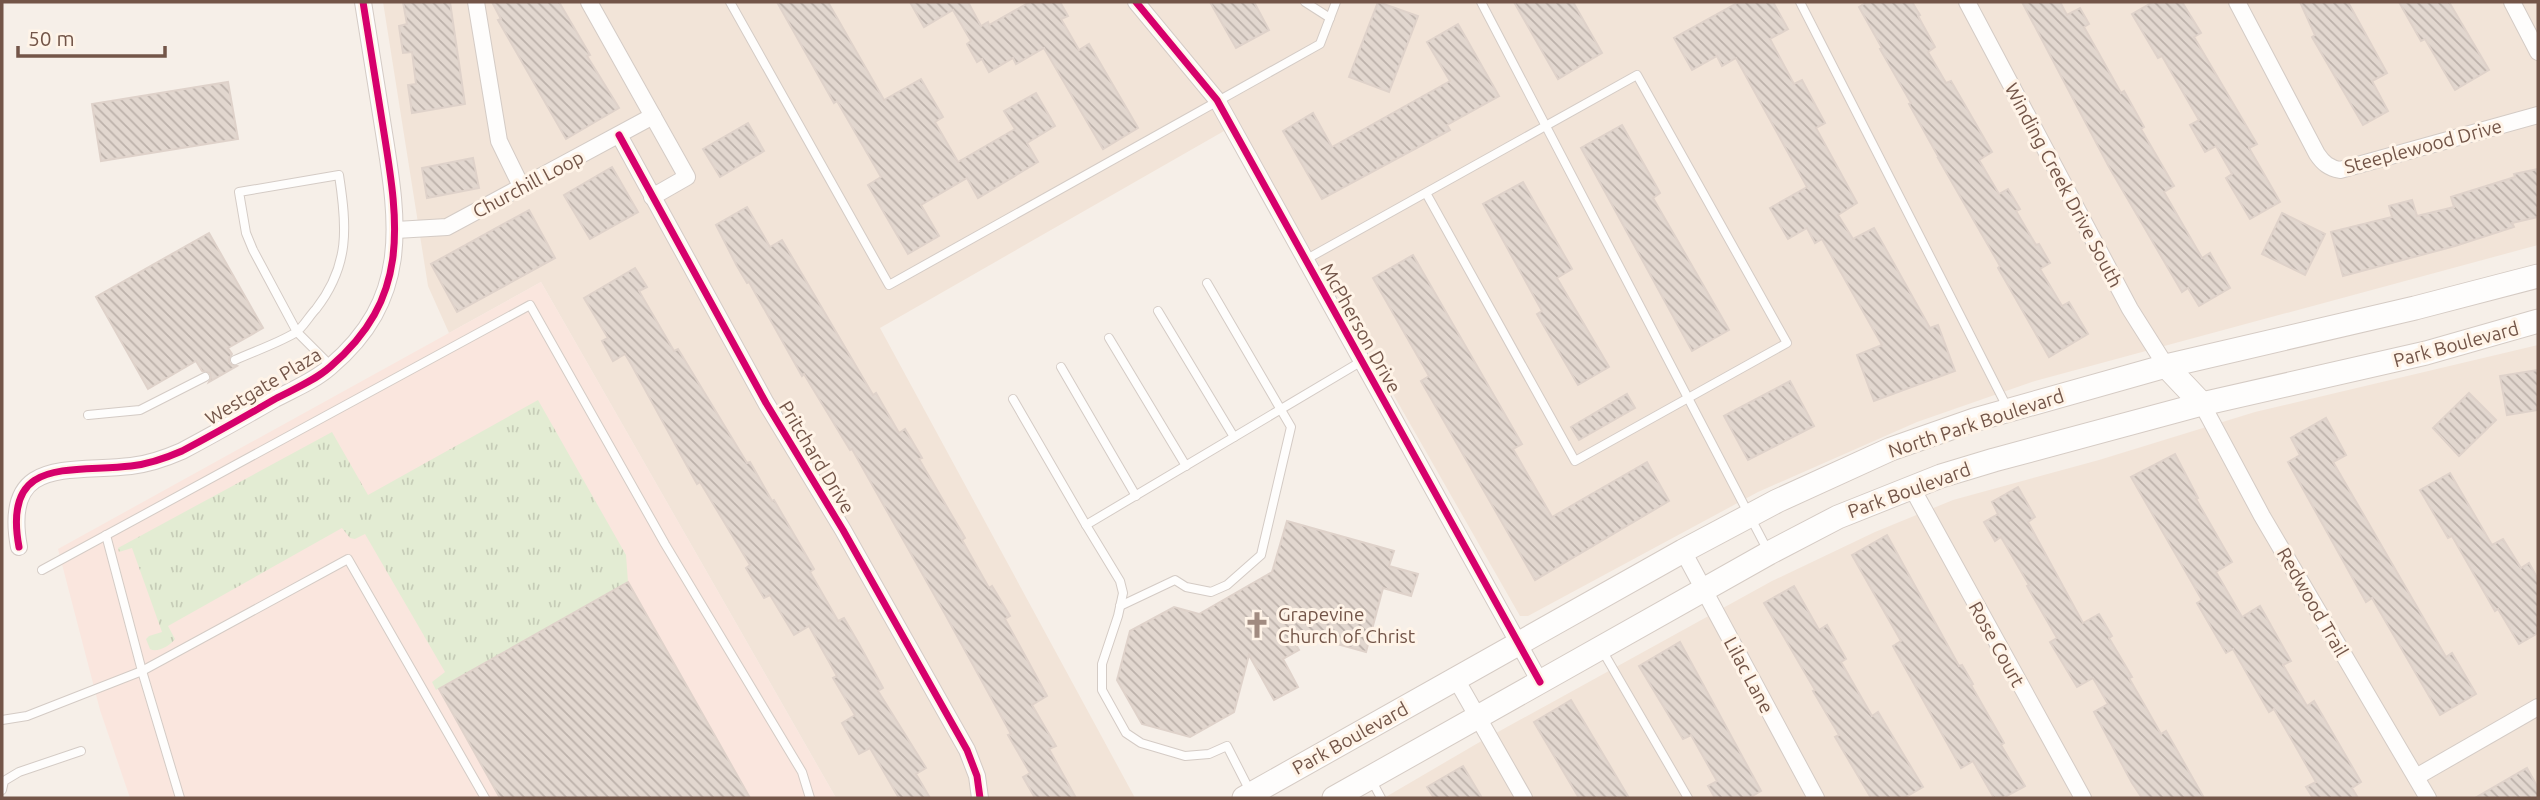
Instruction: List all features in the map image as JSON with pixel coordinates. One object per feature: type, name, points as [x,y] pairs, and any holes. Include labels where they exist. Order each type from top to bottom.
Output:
[{"type":"main road","name":"North Park Boulevard","points":[[1456,678],[1749,515],[1892,449],[2008,410],[2166,366],[2415,308],[2538,276]]},
{"type":"main road","name":"Park Boulevard","points":[[1334,798],[1769,553],[1838,517],[1941,476],[2202,404],[2426,353],[2538,321]]},
{"type":"main road","points":[[2166,366],[2202,404]]},
{"type":"main road","name":"Park Boulevard","points":[[1248,796],[1456,678]]},
{"type":"street","name":"Westgate Plaza","points":[[19,547],[16,517],[19,500],[27,486],[38,476],[55,471],[134,466],[167,458],[319,376],[355,342],[382,298],[391,272],[396,230],[391,179],[363,2]]},
{"type":"street","points":[[476,2],[499,141],[522,188]]},
{"type":"street","points":[[589,2],[687,177],[652,197]]},
{"type":"street","name":"McPherson Drive","points":[[1136,2],[1217,100],[1541,682]]},
{"type":"street","name":"Winding Creek Drive South","points":[[1967,2],[2130,309],[2166,366]]},
{"type":"street","name":"Steeplewood Drive","points":[[2237,2],[2317,154],[2323,163],[2332,169],[2340,170],[2538,115]]},
{"type":"street","points":[[2512,2],[2538,51]]},
{"type":"street","name":"Churchill Loop","points":[[396,230],[447,227],[653,116]]},
{"type":"street","name":"Pritchard Drive","points":[[619,135],[766,403],[850,542],[967,750],[977,776],[980,798]]},
{"type":"street","name":"Redwood Trail","points":[[2202,404],[2262,516],[2428,798]]},
{"type":"street","name":"Rose Court","points":[[1912,488],[2083,798]]},
{"type":"street","name":"Lilac Lane","points":[[1683,551],[1816,798]]},
{"type":"street","points":[[1456,678],[1524,798]]},
{"type":"street","points":[[2416,777],[2538,707]]},
{"type":"lane","points":[[730,2],[889,285],[1320,44],[1336,2]]},
{"type":"lane","points":[[1305,2],[1330,18]]},
{"type":"lane","points":[[1481,2],[1769,553]]},
{"type":"lane","points":[[1800,2],[2008,410]]},
{"type":"lane","points":[[1305,260],[1637,75],[1787,343],[1575,461],[1426,193]]},
{"type":"lane","points":[[235,360],[297,332],[335,279],[342,257],[345,215],[339,175],[239,192],[246,233],[253,250],[297,332],[331,366]]},
{"type":"lane","points":[[1120,606],[1175,580],[1186,587],[1211,592],[1227,585],[1261,555],[1291,427],[1207,283]]},
{"type":"lane","points":[[41,570],[530,304],[665,544],[802,772],[810,798]]},
{"type":"lane","points":[[1158,311],[1234,438]]},
{"type":"lane","points":[[1109,338],[1186,466]]},
{"type":"lane","points":[[1086,525],[1362,361]]},
{"type":"lane","points":[[1061,367],[1136,496]]},
{"type":"lane","points":[[88,415],[141,410],[205,377]]},
{"type":"lane","points":[[1013,399],[1120,581],[1120,606],[1102,664],[1102,690],[1126,733],[1141,743],[1185,756],[1209,754],[1227,746],[1248,796]]},
{"type":"lane","points":[[106,535],[142,671],[180,798]]},
{"type":"lane","points":[[2,720],[27,716],[142,671],[348,559],[485,798]]},
{"type":"lane","points":[[1601,648],[1688,798]]},
{"type":"lane","points":[[2,790],[4,781],[19,772],[81,751]]},
{"type":"lane","points":[[1370,778],[1381,798]]},
{"type":"shaded area","points":[[383,2],[2538,2],[2538,245],[2035,381],[1917,422],[1758,492],[1528,616],[1520,616],[1238,123],[880,328],[1135,798],[836,798],[541,282],[449,333],[428,286]]},
{"type":"shaded area","points":[[541,282],[836,798],[130,798],[100,710],[58,549]]},
{"type":"shaded area","points":[[2538,345],[2538,798],[1384,798],[1478,743],[1772,581],[1875,532],[1953,500],[2099,460],[2255,412]]},
{"type":"green space","points":[[538,400],[626,555],[628,582],[436,690],[432,682],[445,672],[365,534],[355,539],[350,538],[342,528],[168,626],[175,639],[163,648],[150,649],[146,639],[162,632],[132,548],[119,552],[118,548],[332,432],[368,495]]},
{"type":"building","points":[[403,2],[450,2],[465,104],[412,113],[408,85],[416,84],[412,52],[403,53],[399,26],[407,24]]},
{"type":"building","points":[[492,2],[559,2],[590,55],[587,56],[619,108],[566,139],[498,20],[501,19]]},
{"type":"building","points":[[777,2],[828,2],[884,100],[921,79],[943,117],[935,122],[958,162],[1015,129],[1004,111],[1036,93],[1055,126],[1027,143],[1038,162],[978,198],[967,178],[921,205],[939,236],[908,254],[868,185],[881,177],[837,101],[834,103]]},
{"type":"building","points":[[910,2],[968,2],[981,26],[988,22],[989,25],[1030,2],[1060,2],[1068,16],[1061,19],[1079,50],[1089,44],[1138,128],[1103,149],[1044,48],[1016,64],[1013,58],[989,72],[982,59],[977,62],[967,44],[971,41],[953,10],[924,27]]},
{"type":"building","points":[[1210,2],[1254,2],[1269,30],[1236,48]]},
{"type":"building","points":[[1378,2],[1418,16],[1389,92],[1349,77]]},
{"type":"building","points":[[1514,2],[1573,2],[1602,53],[1558,79]]},
{"type":"building","points":[[1739,2],[1773,2],[1788,29],[1770,39],[1794,84],[1802,80],[1825,123],[1816,128],[1857,203],[1838,215],[1853,239],[1874,228],[1930,328],[1938,325],[1955,371],[1874,401],[1857,355],[1882,345],[1822,239],[1815,243],[1807,228],[1788,239],[1770,208],[1807,187],[1736,58],[1722,66],[1717,56],[1692,70],[1674,38]]},
{"type":"building","points":[[1867,2],[1912,2],[1935,47],[1928,52],[1946,83],[1951,81],[1992,152],[1979,160],[1999,194],[2008,189],[2020,209],[2016,211],[2050,263],[2040,269],[2062,306],[2069,302],[2088,334],[2049,357],[1880,49],[1882,48],[1859,7]]},
{"type":"building","points":[[2022,2],[2060,2],[2067,15],[2080,8],[2089,24],[2084,27],[2121,93],[2124,91],[2144,127],[2141,129],[2174,186],[2164,192],[2202,258],[2210,253],[2230,288],[2199,306],[2188,288],[2182,292],[2109,167]]},
{"type":"building","points":[[2153,2],[2182,2],[2201,33],[2194,37],[2257,144],[2249,148],[2280,202],[2250,219],[2226,178],[2232,174],[2216,146],[2205,152],[2190,125],[2199,120],[2162,56],[2158,58],[2132,14]]},
{"type":"building","points":[[2300,2],[2348,2],[2387,73],[2372,81],[2388,111],[2363,125],[2312,37],[2315,35]]},
{"type":"building","points":[[2399,2],[2449,2],[2489,70],[2455,90],[2425,39],[2421,41]]},
{"type":"building","points":[[1458,24],[1499,96],[1447,125],[1450,130],[1322,199],[1283,131],[1313,113],[1332,147],[1450,81],[1427,42]]},
{"type":"building","points":[[228,82],[238,139],[101,161],[92,104]]},
{"type":"building","points":[[748,123],[764,151],[720,177],[703,149]]},
{"type":"building","points":[[1622,125],[1660,193],[1653,198],[1729,330],[1692,351],[1581,148]]},
{"type":"building","points":[[473,158],[479,188],[427,198],[422,168]]},
{"type":"building","points":[[612,167],[638,212],[590,239],[564,195]]},
{"type":"building","points":[[2538,169],[2538,217],[2512,223],[2514,227],[2455,246],[2343,276],[2331,232],[2392,217],[2389,206],[2412,200],[2417,216],[2454,207],[2451,197],[2515,177],[2514,174]]},
{"type":"building","points":[[1523,182],[1572,269],[1557,278],[1609,367],[1578,385],[1537,314],[1542,311],[1483,204]]},
{"type":"building","points":[[747,207],[770,247],[782,240],[873,395],[876,393],[899,433],[905,429],[922,458],[919,459],[965,538],[962,540],[989,588],[992,586],[1010,616],[1005,619],[1047,696],[1032,705],[1056,746],[1049,749],[1076,798],[1035,798],[1023,777],[1030,773],[1008,735],[1011,734],[945,614],[852,449],[850,450],[804,374],[802,376],[749,282],[747,283],[737,266],[716,225]]},
{"type":"building","points":[[529,210],[555,258],[457,312],[431,264]]},
{"type":"building","points":[[2282,213],[2325,234],[2305,275],[2262,254]]},
{"type":"building","points":[[209,233],[263,328],[228,348],[232,354],[229,363],[237,366],[209,382],[210,373],[202,371],[196,361],[148,389],[96,297]]},
{"type":"building","points":[[1413,255],[1522,444],[1513,449],[1552,517],[1647,462],[1669,501],[1535,580],[1421,381],[1429,376],[1373,278]]},
{"type":"building","points":[[635,268],[647,287],[639,291],[674,351],[678,349],[747,463],[750,462],[772,501],[774,500],[814,569],[810,572],[838,621],[844,618],[859,644],[883,688],[878,691],[926,768],[916,774],[930,798],[899,798],[870,748],[859,754],[842,723],[855,715],[833,678],[837,676],[809,626],[794,635],[770,595],[764,598],[746,568],[750,565],[700,482],[697,484],[625,354],[613,361],[602,341],[608,338],[584,298]]},
{"type":"building","points":[[2538,370],[2538,410],[2507,415],[2500,376]]},
{"type":"building","points":[[1790,381],[1814,426],[1748,460],[1724,416]]},
{"type":"building","points":[[2469,393],[2496,420],[2459,456],[2433,428]]},
{"type":"building","points":[[1627,394],[1635,408],[1579,440],[1571,427]]},
{"type":"building","points":[[2326,418],[2346,455],[2333,462],[2446,657],[2452,653],[2476,694],[2440,715],[2372,598],[2366,602],[2288,462],[2300,455],[2291,438]]},
{"type":"building","points":[[2175,454],[2198,498],[2196,499],[2232,562],[2216,572],[2242,617],[2260,606],[2291,661],[2283,665],[2307,706],[2314,701],[2361,782],[2352,788],[2358,798],[2313,798],[2306,787],[2316,782],[2274,709],[2269,712],[2233,649],[2226,653],[2197,603],[2202,600],[2131,477]]},
{"type":"building","points":[[2450,473],[2492,545],[2503,539],[2521,568],[2529,563],[2538,579],[2538,633],[2519,644],[2498,609],[2495,611],[2452,536],[2448,538],[2420,490]]},
{"type":"building","points":[[2018,487],[2035,517],[2028,522],[2083,623],[2099,614],[2112,636],[2109,638],[2132,677],[2129,678],[2161,734],[2166,731],[2204,798],[2142,798],[2132,783],[2094,712],[2108,704],[2093,678],[2077,687],[2050,642],[2057,638],[2027,586],[2029,585],[2001,537],[1995,541],[1984,522],[1998,514],[1992,502]]},
{"type":"building","name":"Grapevine Church of Christ","points":[[1287,521],[1394,551],[1389,566],[1418,574],[1411,596],[1383,588],[1366,652],[1287,630],[1299,650],[1283,659],[1298,687],[1274,700],[1249,655],[1234,712],[1190,737],[1142,724],[1117,680],[1130,631],[1174,607],[1199,614],[1272,572]]},
{"type":"building","points":[[1887,535],[1959,666],[1962,665],[1973,684],[1971,685],[2004,743],[2001,745],[2025,786],[2003,798],[1994,798],[1973,761],[1961,768],[1893,646],[1901,641],[1852,555]]},
{"type":"building","points":[[628,582],[750,798],[500,798],[439,689]]},
{"type":"building","points":[[1794,586],[1819,630],[1827,625],[1846,659],[1841,662],[1872,716],[1878,712],[1923,787],[1904,798],[1871,798],[1835,737],[1839,735],[1813,691],[1815,690],[1764,603]]},
{"type":"building","points":[[1680,642],[1761,791],[1749,798],[1715,798],[1708,786],[1717,781],[1691,735],[1683,739],[1639,666]]},
{"type":"building","points":[[1571,700],[1629,798],[1579,798],[1534,722]]},
{"type":"building","points":[[1463,766],[1482,798],[1434,798],[1427,787]]},
{"type":"building","points":[[2527,768],[2538,788],[2538,798],[2475,798]]},
{"type":"cycle path","points":[[19,547],[16,518],[21,497],[31,483],[45,475],[138,465],[182,451],[324,372],[356,341],[374,315],[386,288],[393,259],[395,230],[389,167],[363,2]]},
{"type":"cycle path","points":[[1136,2],[1217,100],[1540,682]]},
{"type":"cycle path","points":[[619,135],[766,403],[843,530],[967,750],[977,776],[980,798]]},
{"type":"place","name":"Grapevine Church of Christ","points":[[1257,625]]}]
